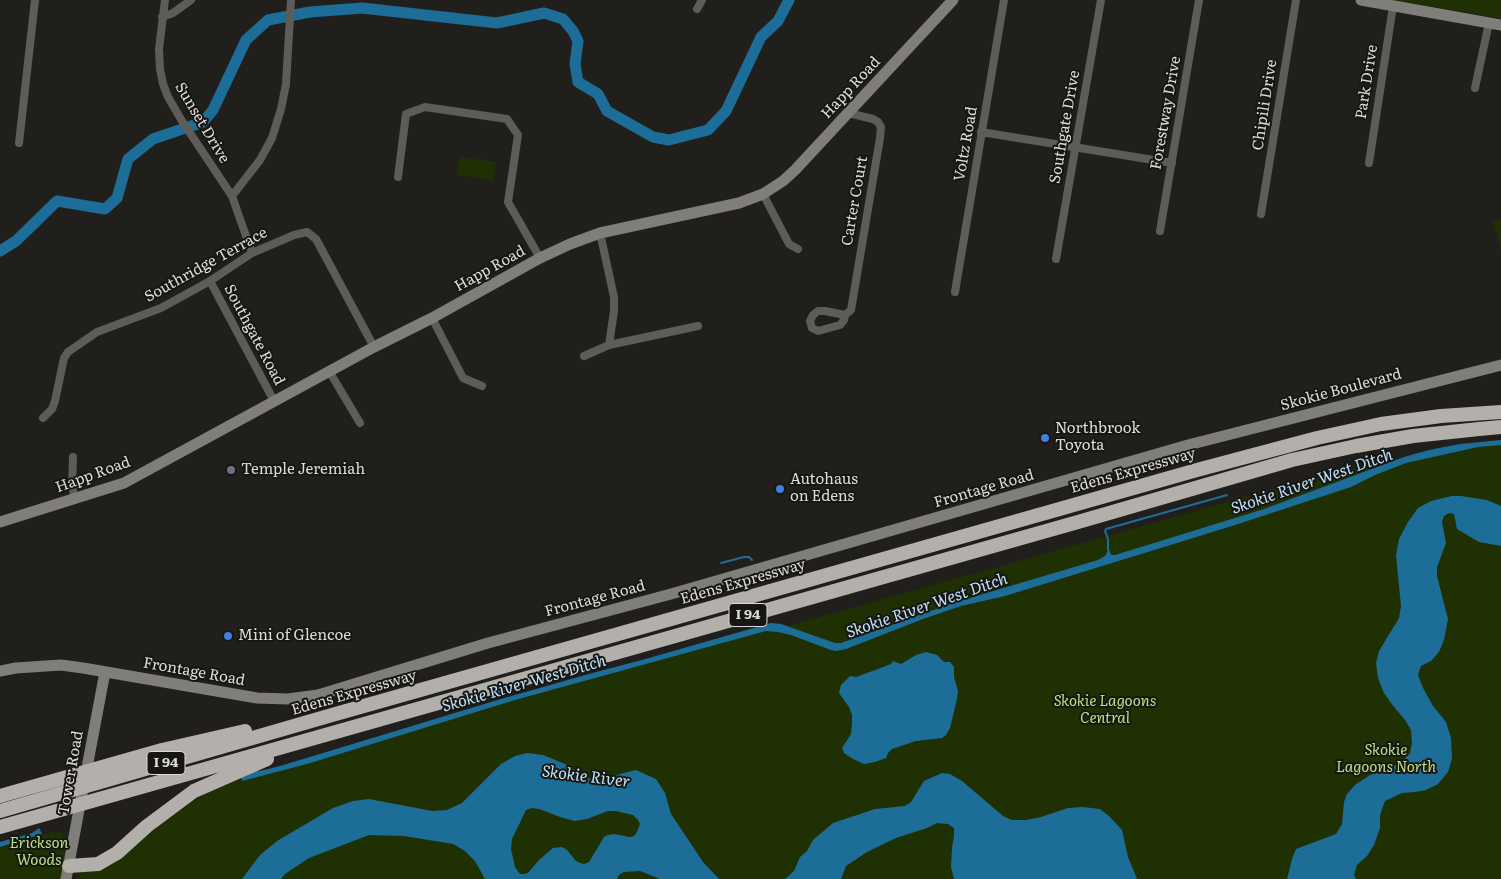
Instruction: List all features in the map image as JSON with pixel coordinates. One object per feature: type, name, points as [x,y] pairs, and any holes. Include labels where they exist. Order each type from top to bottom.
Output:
[{"type":"highway","name":"Edens Expressway","points":[[0,811],[1197,470],[1317,438],[1382,424],[1441,416],[1501,412]]},
{"type":"highway","name":"I 94","points":[[0,827],[1069,525],[1292,460],[1384,441],[1479,428],[1501,427]]},
{"type":"highway","points":[[0,796],[162,750],[255,729],[332,715]]},
{"type":"highway","points":[[68,873],[98,864],[117,853],[146,826],[194,791],[239,770],[335,732]]},
{"type":"main road","name":"Happ Road","points":[[0,522],[124,482],[374,347],[432,318],[540,258],[570,244],[600,234],[739,203],[764,194],[795,170],[953,0]]},
{"type":"main road","points":[[1361,0],[1501,25]]},
{"type":"main road","name":"Skokie Boulevard","points":[[1188,445],[1501,365]]},
{"type":"main road","name":"Frontage Road","points":[[0,671],[61,665],[257,698],[288,699],[318,695],[488,643],[671,594],[1188,445]]},
{"type":"main road","name":"Tower Road","points":[[68,873],[105,672]]},
{"type":"street","points":[[19,143],[35,0]]},
{"type":"street","name":"Sunset Drive","points":[[165,0],[159,49],[163,84],[182,121],[232,196],[252,253]]},
{"type":"street","points":[[162,17],[173,13],[191,0]]},
{"type":"street","points":[[697,9],[702,0]]},
{"type":"street","name":"Voltz Road","points":[[954,292],[1004,0]]},
{"type":"street","name":"Southgate Drive","points":[[1056,259],[1101,0]]},
{"type":"street","name":"Forestway Drive","points":[[1160,231],[1199,0]]},
{"type":"street","name":"Chipili Drive","points":[[1261,214],[1296,0]]},
{"type":"street","points":[[232,196],[260,160],[272,138],[281,110],[286,84],[290,4]]},
{"type":"street","name":"Park Drive","points":[[1369,163],[1393,6]]},
{"type":"street","points":[[1475,88],[1488,23]]},
{"type":"street","points":[[398,177],[406,114],[425,107],[507,119],[518,135],[508,202],[540,258]]},
{"type":"street","name":"Carter Court","points":[[845,315],[851,310],[881,127],[873,119],[848,113]]},
{"type":"street","points":[[982,132],[1172,164]]},
{"type":"street","points":[[764,194],[789,244],[798,249]]},
{"type":"street","name":"Southridge Terrace","points":[[43,418],[52,408],[55,401],[64,358],[68,352],[97,332],[161,308],[210,281],[252,253],[294,235],[307,232],[316,239],[374,347]]},
{"type":"street","points":[[600,234],[614,297],[609,345]]},
{"type":"street","name":"Southgate Road","points":[[210,281],[274,401]]},
{"type":"street","points":[[432,318],[463,378],[482,386]]},
{"type":"street","points":[[584,356],[609,345],[698,326]]},
{"type":"street","points":[[329,371],[360,424]]},
{"type":"street","points":[[73,457],[72,486],[75,498]]},
{"type":"green space","points":[[1395,0],[1501,0],[1501,18]]},
{"type":"green space","points":[[460,157],[496,162],[493,180],[457,175]]},
{"type":"green space","points":[[1501,219],[1501,249],[1493,221]]},
{"type":"green space","name":"Skokie Lagoons Central","points":[[1501,442],[1501,879],[75,879],[85,871],[115,862],[190,804],[215,789],[242,779],[725,639],[787,626],[831,614],[1313,478],[1368,465],[1372,469],[1369,470],[1420,456]]},
{"type":"green space","name":"Erickson Woods","points":[[54,832],[63,833],[63,837],[68,838],[61,879],[0,879],[0,847]]},
{"type":"water","points":[[1501,440],[1501,445],[1478,447],[1406,463],[1351,487],[1005,596],[961,606],[846,649],[831,650],[791,635],[766,631],[515,700],[307,764],[242,781],[241,777],[247,776],[247,773],[253,770],[260,771],[280,766],[501,699],[771,623],[781,624],[835,643],[841,643],[953,603],[1098,560],[1105,556],[1109,549],[1111,555],[1115,555],[1264,509],[1404,457],[1460,444]]},
{"type":"water","points":[[1452,496],[1487,500],[1501,506],[1501,546],[1479,542],[1457,529],[1454,514],[1449,513],[1444,516],[1442,522],[1446,543],[1437,567],[1437,576],[1448,619],[1444,640],[1439,652],[1431,661],[1421,666],[1418,675],[1433,706],[1446,722],[1451,738],[1452,759],[1448,772],[1438,784],[1426,790],[1402,793],[1385,801],[1380,815],[1380,828],[1374,845],[1367,856],[1357,865],[1354,875],[1356,879],[1287,879],[1296,849],[1336,834],[1342,824],[1344,802],[1347,794],[1355,785],[1370,775],[1401,763],[1410,753],[1412,743],[1411,730],[1384,693],[1378,678],[1376,663],[1379,651],[1399,618],[1401,606],[1396,555],[1399,539],[1418,508],[1431,501]]},
{"type":"water","points":[[926,652],[937,655],[944,662],[950,662],[954,667],[954,677],[958,691],[950,728],[946,735],[942,738],[916,741],[892,749],[886,758],[864,764],[844,753],[842,748],[851,734],[852,715],[839,693],[841,685],[850,676],[856,677],[891,664],[893,661],[901,664],[916,655]]},
{"type":"water","points":[[527,753],[543,755],[565,764],[587,778],[596,780],[607,780],[636,770],[656,779],[665,793],[671,814],[703,862],[719,879],[660,879],[640,871],[624,872],[617,879],[485,879],[475,861],[465,851],[453,844],[404,836],[369,835],[309,858],[285,874],[281,879],[242,879],[260,855],[277,841],[333,808],[353,801],[369,799],[432,811],[447,810],[462,803],[501,764],[515,756]],"holes":[[[532,808],[575,821],[587,819],[608,811],[616,811],[633,815],[640,824],[634,836],[614,834],[604,837],[589,862],[580,863],[562,847],[553,848],[528,873],[520,874],[515,867],[511,849],[512,839],[526,810]]]},
{"type":"water","points":[[942,773],[950,774],[962,781],[1003,816],[1012,820],[1041,817],[1068,808],[1100,809],[1122,830],[1128,857],[1137,879],[954,879],[951,867],[954,828],[948,824],[937,823],[896,838],[867,852],[846,866],[841,879],[785,879],[794,871],[800,857],[807,851],[813,840],[833,823],[875,809],[905,806],[911,802],[924,781]]},
{"type":"water","points":[[39,828],[42,834],[0,847],[0,842],[32,833]]},
{"type":"waterway","points":[[0,251],[16,241],[57,201],[105,209],[117,198],[128,159],[153,139],[203,122],[213,110],[246,40],[268,20],[310,12],[362,8],[497,23],[544,13],[563,19],[573,31],[578,41],[575,64],[578,82],[598,94],[607,111],[653,137],[669,140],[708,130],[726,111],[761,37],[778,21],[789,0]]},
{"type":"waterway","name":"Skokie River West Ditch","points":[[1108,550],[1106,529],[1227,495]]},
{"type":"waterway","points":[[721,563],[744,557],[749,557],[752,560]]},
{"type":"place","name":"Northbrook Toyota","points":[[1045,438]]},
{"type":"place","name":"Temple Jeremiah","points":[[231,470]]},
{"type":"place","name":"Autohaus on Edens","points":[[780,489]]},
{"type":"place","name":"Mini of Glencoe","points":[[228,636]]},
{"type":"park label","name":"Skokie Lagoons North","points":[[1386,760]]},
{"type":"water label","name":"Skokie River","points":[[586,777]]}]
